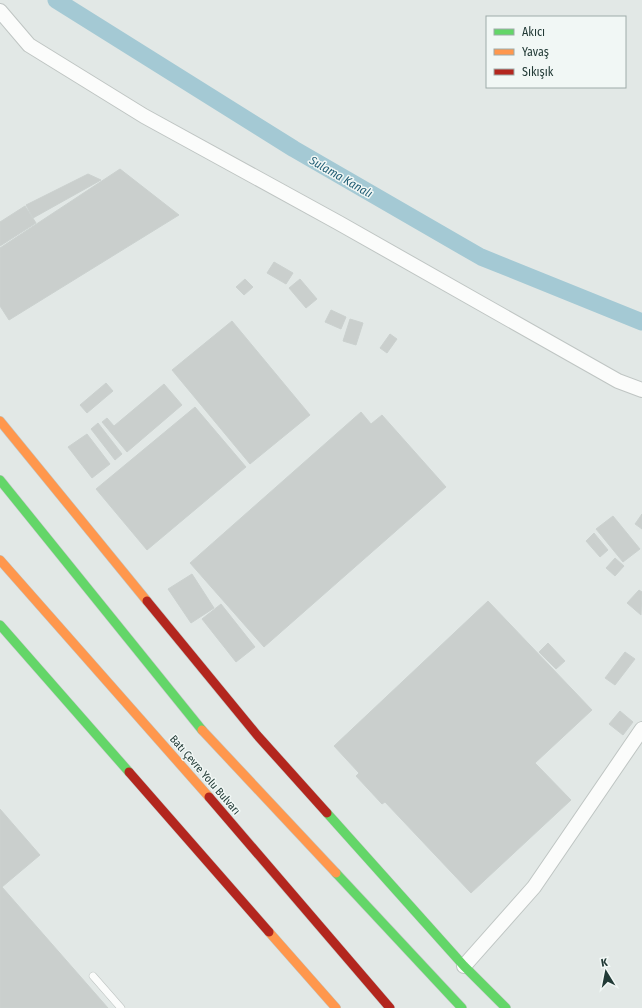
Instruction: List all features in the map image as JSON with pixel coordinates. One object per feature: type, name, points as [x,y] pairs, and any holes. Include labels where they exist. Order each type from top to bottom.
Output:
[{"type":"main road","points":[[0,421],[257,735],[464,966],[506,1008]]},
{"type":"main road","points":[[0,480],[203,731],[462,1008]]},
{"type":"main road","name":"Batı Çevre Yolu Bulvarı","points":[[0,560],[187,772],[390,1008]]},
{"type":"main road","points":[[0,625],[336,1008]]},
{"type":"street","points":[[0,11],[29,45],[144,116],[346,227],[618,381],[642,390]]},
{"type":"street","points":[[464,966],[534,887],[642,729]]},
{"type":"lane","points":[[93,976],[121,1008]]},
{"type":"building","points":[[120,169],[179,215],[9,320],[0,306],[0,248]]},
{"type":"building","points":[[88,174],[101,180],[33,218],[26,205]]},
{"type":"building","points":[[25,206],[36,223],[0,246],[0,222]]},
{"type":"building","points":[[274,262],[293,273],[286,284],[267,273]]},
{"type":"building","points":[[245,279],[253,287],[244,295],[236,287]]},
{"type":"building","points":[[300,279],[317,299],[306,308],[289,288]]},
{"type":"building","points":[[331,310],[346,317],[341,329],[325,322]]},
{"type":"building","points":[[350,319],[363,323],[356,345],[343,341]]},
{"type":"building","points":[[232,321],[310,415],[250,464],[172,370]]},
{"type":"building","points":[[390,334],[397,339],[387,353],[380,348]]},
{"type":"building","points":[[106,383],[113,391],[87,413],[80,405]]},
{"type":"building","points":[[164,384],[182,405],[127,452],[102,422],[107,418],[114,426]]},
{"type":"building","points":[[195,407],[246,467],[147,550],[96,489]]},
{"type":"building","points":[[361,412],[371,424],[382,415],[446,487],[264,647],[190,563]]},
{"type":"building","points":[[98,423],[122,454],[115,460],[91,429]]},
{"type":"building","points":[[87,434],[110,464],[92,478],[68,447]]},
{"type":"building","points":[[642,514],[642,529],[635,524]]},
{"type":"building","points":[[613,516],[640,549],[623,562],[596,529]]},
{"type":"building","points":[[594,533],[608,550],[600,557],[586,541]]},
{"type":"building","points":[[615,558],[624,566],[615,576],[606,568]]},
{"type":"building","points":[[192,574],[214,608],[191,623],[168,589]]},
{"type":"building","points":[[639,590],[642,592],[641,615],[627,603]]},
{"type":"building","points":[[488,601],[592,710],[535,763],[571,800],[471,893],[385,802],[382,804],[356,776],[359,773],[334,746]]},
{"type":"building","points":[[221,604],[255,647],[236,662],[202,619]]},
{"type":"building","points":[[548,643],[565,661],[556,669],[539,652]]},
{"type":"building","points":[[625,652],[635,659],[615,685],[605,678]]},
{"type":"building","points":[[620,711],[633,722],[623,735],[609,724]]},
{"type":"building","points":[[0,809],[40,855],[2,887],[108,1008],[0,1008]]},
{"type":"waterway","name":"Sulama Kanalı","points":[[56,0],[294,149],[481,257],[642,322]]},
{"type":"traffic: fast","points":[[0,480],[202,730]]},
{"type":"traffic: fast","points":[[0,625],[129,772]]},
{"type":"traffic: fast","points":[[327,813],[464,966],[506,1008]]},
{"type":"traffic: fast","points":[[336,873],[462,1008]]},
{"type":"traffic: slow","points":[[0,421],[147,601]]},
{"type":"traffic: slow","points":[[0,560],[209,797]]},
{"type":"traffic: slow","points":[[202,730],[336,873]]},
{"type":"traffic: slow","points":[[269,932],[336,1008]]},
{"type":"traffic: jam","points":[[147,601],[257,735],[327,813]]},
{"type":"traffic: jam","points":[[129,772],[269,932]]},
{"type":"traffic: jam","points":[[209,797],[390,1008]]}]
